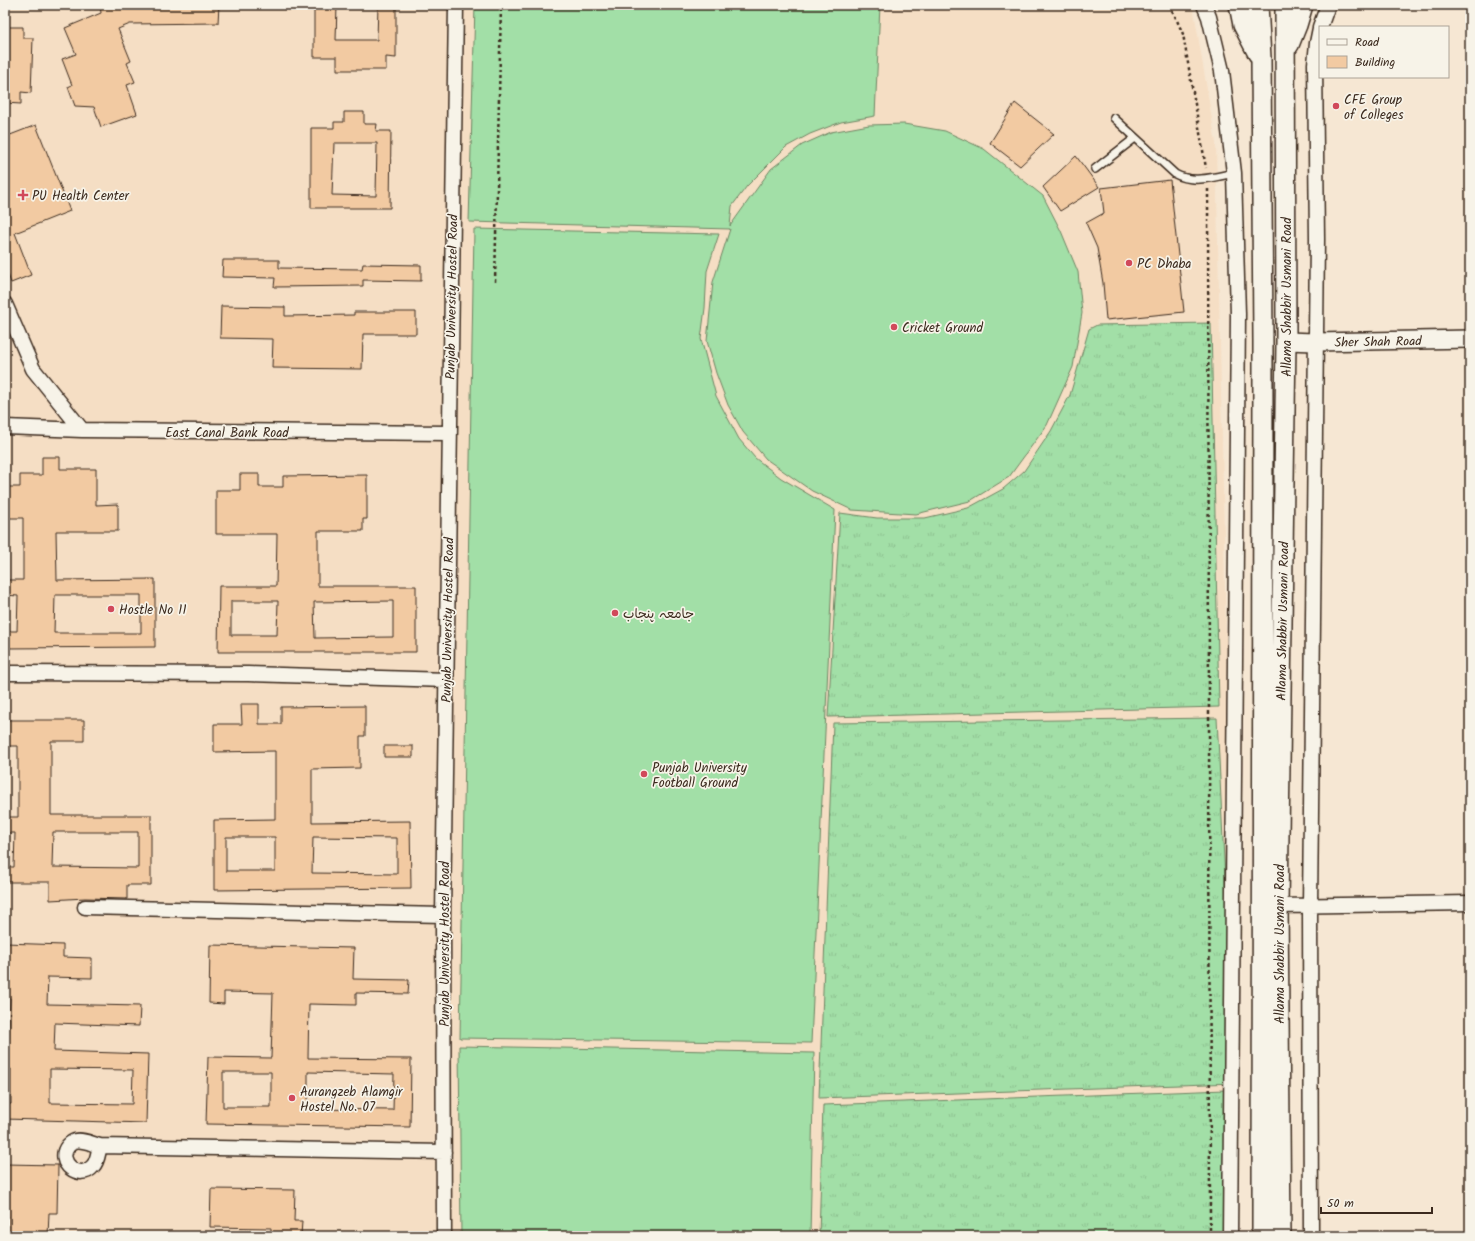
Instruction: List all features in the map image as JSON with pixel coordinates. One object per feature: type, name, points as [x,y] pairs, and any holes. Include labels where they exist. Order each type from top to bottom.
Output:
[{"type":"main road","points":[[1240,5],[1243,25],[1261,58]]},
{"type":"main road","name":"Allama Shabbir Usmani Road","points":[[1258,5],[1261,58],[1263,342],[1262,1236]]},
{"type":"main road","name":"Allama Shabbir Usmani Road","points":[[1281,1236],[1278,906],[1286,341],[1285,5]]},
{"type":"main road","points":[[1286,51],[1297,25],[1303,5]]},
{"type":"street","name":"Punjab University Hostel Road","points":[[444,1236],[443,915],[456,5]]},
{"type":"street","points":[[1204,5],[1209,16],[1222,71],[1234,173],[1238,314],[1230,1236]]},
{"type":"street","points":[[1320,26],[1328,5]]},
{"type":"street","points":[[1311,1236],[1310,906],[1317,238],[1316,64],[1319,32]]},
{"type":"street","points":[[5,304],[33,369],[82,430]]},
{"type":"street","name":"Sher Shah Road","points":[[1286,341],[1315,342],[1470,339]]},
{"type":"street","name":"East Canal Bank Road","points":[[5,427],[82,430],[449,433]]},
{"type":"street","points":[[9,673],[248,674],[447,680]]},
{"type":"street","points":[[1278,906],[1470,903]]},
{"type":"street","points":[[85,907],[443,915]]},
{"type":"street","points":[[100,1146],[444,1152]]},
{"type":"lane","points":[[1114,118],[1175,174],[1181,177],[1189,179],[1208,178],[1234,173]]},
{"type":"lane","points":[[1095,169],[1135,138]]},
{"type":"path","points":[[495,282],[501,5]]},
{"type":"path","points":[[1169,5],[1176,16],[1183,34],[1208,178],[1210,1236]]},
{"type":"shaded area","name":"جامعہ پنجاب","points":[[5,5],[1193,5],[1216,143],[1238,1236],[5,1236]]},
{"type":"green space","points":[[475,5],[880,5],[875,116],[841,122],[810,134],[786,147],[747,186],[732,206],[730,226],[771,169],[802,145],[831,132],[869,125],[904,124],[945,131],[984,149],[1043,196],[1061,231],[1078,272],[1082,313],[1073,367],[1047,425],[1009,477],[970,501],[916,514],[852,510],[812,491],[766,459],[743,432],[728,405],[716,373],[707,341],[713,282],[730,229],[469,222]]},
{"type":"green space","name":"Punjab University Football Ground","points":[[474,229],[719,234],[707,271],[705,308],[701,339],[716,396],[739,439],[755,458],[781,478],[835,510],[811,1043],[460,1038]]},
{"type":"green space","points":[[1211,323],[1219,707],[828,717],[840,513],[877,518],[925,518],[968,508],[1003,489],[1024,471],[1051,431],[1070,395],[1089,329],[1097,325]]},
{"type":"green space","points":[[1217,718],[1235,1083],[819,1098],[833,723]]},
{"type":"green space","points":[[459,1046],[814,1053],[810,1236],[461,1236]]},
{"type":"green space","points":[[1226,1090],[1229,1236],[819,1236],[823,1105]]},
{"type":"building","points":[[100,5],[219,5],[218,23],[130,24],[118,29],[131,61],[127,63],[135,82],[127,85],[137,114],[101,127],[94,107],[75,106],[68,87],[72,85],[62,59],[76,54],[65,28],[101,13]]},
{"type":"building","points":[[314,5],[337,5],[336,40],[377,40],[378,5],[396,5],[396,58],[386,57],[386,70],[337,70],[337,57],[314,57]]},
{"type":"building","points":[[5,27],[23,27],[23,38],[33,38],[31,93],[21,92],[21,104],[5,103]]},
{"type":"building","points":[[1015,103],[1054,134],[1020,166],[990,143]]},
{"type":"building","points":[[344,112],[364,112],[364,124],[377,124],[376,131],[391,131],[390,208],[311,208],[311,128],[334,128],[334,122],[344,122]],"holes":[[[334,143],[377,143],[376,196],[332,195]]]},
{"type":"building","points":[[36,125],[70,211],[15,233],[31,275],[11,283],[5,266],[5,137]]},
{"type":"building","points":[[1076,156],[1099,187],[1060,211],[1043,187]]},
{"type":"building","points":[[1170,180],[1184,312],[1106,320],[1103,283],[1097,248],[1086,223],[1104,213],[1101,188]]},
{"type":"building","points":[[223,260],[279,260],[279,268],[362,269],[363,264],[421,265],[421,281],[363,280],[363,286],[274,287],[275,278],[222,277]]},
{"type":"building","points":[[221,306],[285,307],[285,316],[354,315],[354,312],[416,312],[416,334],[363,334],[362,369],[272,368],[273,339],[220,338]]},
{"type":"building","points":[[42,457],[60,457],[60,469],[96,469],[96,505],[118,504],[118,531],[56,531],[57,580],[155,579],[155,647],[5,648],[5,631],[17,631],[18,596],[5,595],[5,580],[23,580],[23,518],[5,518],[5,487],[20,487],[20,475],[42,475]],"holes":[[[55,595],[141,595],[141,633],[54,633]]]},
{"type":"building","points":[[240,474],[259,474],[259,487],[283,487],[283,476],[367,475],[367,519],[363,519],[363,531],[318,531],[318,586],[416,586],[416,652],[218,652],[219,586],[276,586],[277,534],[216,534],[216,490],[240,490]],"holes":[[[231,601],[278,601],[277,635],[231,635]],[[393,601],[393,637],[315,638],[314,602]]]},
{"type":"building","points":[[241,704],[259,704],[259,724],[281,724],[281,707],[365,706],[365,736],[360,736],[360,768],[312,769],[312,822],[410,821],[411,888],[214,890],[214,820],[275,819],[275,751],[214,752],[214,724],[242,724]],"holes":[[[226,837],[275,837],[275,871],[226,871]],[[313,837],[397,838],[397,874],[312,873]]]},
{"type":"building","points":[[5,720],[84,720],[84,741],[51,741],[51,815],[151,815],[151,885],[127,885],[127,899],[85,898],[50,900],[50,882],[5,882],[5,867],[14,867],[15,833],[5,833],[5,817],[18,817],[18,746],[5,746]],"holes":[[[53,832],[138,832],[138,868],[52,867]]]},
{"type":"building","points":[[384,746],[413,746],[413,757],[384,757]]},
{"type":"building","points":[[5,943],[63,945],[63,957],[92,958],[92,978],[48,977],[47,1004],[140,1006],[139,1026],[55,1023],[54,1051],[148,1054],[146,1123],[5,1119],[5,1104],[11,1104],[11,1069],[5,1069],[5,1052],[8,1053],[10,998],[5,997]],"holes":[[[50,1069],[133,1070],[132,1104],[50,1103]]]},
{"type":"building","points":[[210,945],[354,948],[353,979],[409,980],[408,994],[356,993],[356,1005],[309,1004],[308,1058],[411,1059],[410,1127],[206,1124],[208,1057],[271,1058],[273,993],[224,992],[224,1004],[209,1003]],"holes":[[[223,1072],[271,1072],[271,1107],[223,1107]],[[308,1072],[394,1074],[393,1110],[308,1109]]]},
{"type":"building","points":[[5,1164],[58,1165],[57,1213],[49,1213],[48,1236],[8,1236],[8,1216],[5,1216]]},
{"type":"building","points":[[211,1189],[295,1190],[294,1221],[302,1221],[301,1236],[271,1236],[271,1228],[210,1227]]},
{"type":"place","name":"CFE Group of Colleges","points":[[1336,106]]},
{"type":"place","name":"PU Health Center","points":[[23,195]]},
{"type":"place","name":"PC Dhaba","points":[[1129,263]]},
{"type":"place","name":"Cricket Ground","points":[[894,327]]},
{"type":"place","name":"Hostle No 11","points":[[111,609]]},
{"type":"place","name":"جامعہ پنجاب","points":[[615,613]]},
{"type":"place","name":"Punjab University Football Ground","points":[[644,774]]},
{"type":"place","name":"Aurangzeb Alamgir Hostel No. 07","points":[[292,1098]]}]
